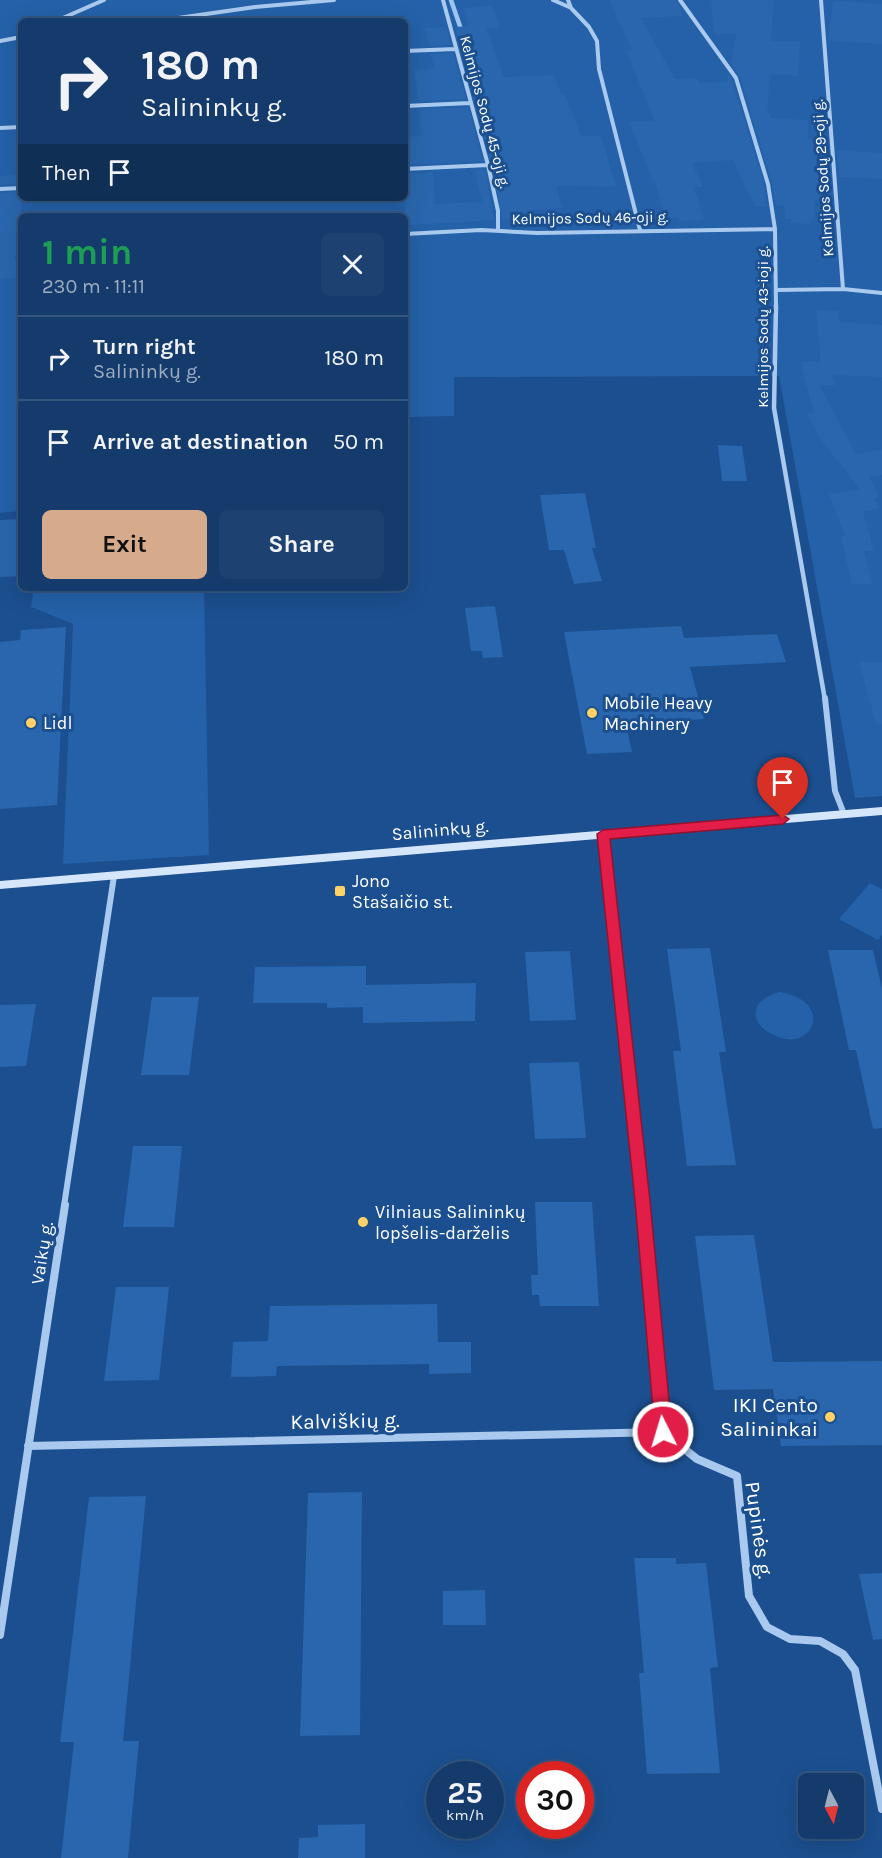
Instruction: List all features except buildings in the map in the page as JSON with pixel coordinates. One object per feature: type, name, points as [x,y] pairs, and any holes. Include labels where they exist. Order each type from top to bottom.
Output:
[{"type":"main road","name":"Salininkų g.","points":[[0,885],[882,811]]},
{"type":"street","points":[[63,18],[104,0]]},
{"type":"street","points":[[180,18],[255,7],[333,0]]},
{"type":"street","name":"Kelmijos Sodų 45-oji g.","points":[[443,0],[488,165],[498,211],[498,231]]},
{"type":"street","points":[[553,0],[569,7],[590,28],[599,48],[599,69],[640,230]]},
{"type":"street","points":[[568,0],[569,7]]},
{"type":"street","name":"Kelmijos Sodų 43-ioji g.","points":[[680,0],[736,78],[760,151],[775,229],[777,290],[774,408],[823,678],[835,791],[844,814]]},
{"type":"street","name":"Kelmijos Sodų 29-oji g.","points":[[820,0],[843,289]]},
{"type":"street","points":[[0,41],[18,38]]},
{"type":"street","points":[[408,51],[455,49]]},
{"type":"street","points":[[408,106],[470,103]]},
{"type":"street","points":[[0,128],[18,127]]},
{"type":"street","points":[[408,169],[488,165]]},
{"type":"street","points":[[0,189],[18,188]]},
{"type":"street","name":"Kelmijos Sodų 46-oji g.","points":[[408,234],[775,229]]},
{"type":"street","points":[[777,290],[843,289],[882,293]]},
{"type":"street","points":[[603,834],[641,1189],[663,1432]]},
{"type":"street","name":"Vaikų g.","points":[[0,1635],[114,876]]},
{"type":"street","name":"Kalviškių g.","points":[[28,1446],[663,1432]]},
{"type":"street","name":"Pupinės g.","points":[[663,1432],[697,1459],[737,1476],[749,1596],[767,1628],[790,1639],[820,1641],[843,1654],[855,1670],[882,1809]]},
{"type":"shaded area","points":[[0,0],[882,0],[882,796],[855,798],[779,376],[454,377],[454,416],[408,417],[408,213],[18,213],[18,511],[0,513]]},
{"type":"shaded area","points":[[34,591],[204,591],[209,855],[63,864],[73,624],[31,607]]},
{"type":"shaded area","points":[[870,883],[882,889],[882,935],[878,940],[839,919]]},
{"type":"shaded area","points":[[780,992],[797,997],[808,1005],[813,1014],[813,1023],[809,1031],[801,1037],[791,1039],[778,1037],[765,1030],[756,1018],[760,1002]]},
{"type":"waterway","points":[[451,0],[463,35]]},
{"type":"place","name":"Mobile Heavy Machinery","points":[[592,713]]},
{"type":"place","name":"Lidl","points":[[31,723]]},
{"type":"place","name":"Jono Stašaičio st.","points":[[340,891]]},
{"type":"place","name":"Vilniaus Salininkų lopšelis-darželis","points":[[363,1222]]},
{"type":"place","name":"IKI Cento Salininkai","points":[[830,1417]]},
{"type":"route","points":[[663,1432],[643,1201],[603,834],[783,819]]}]
